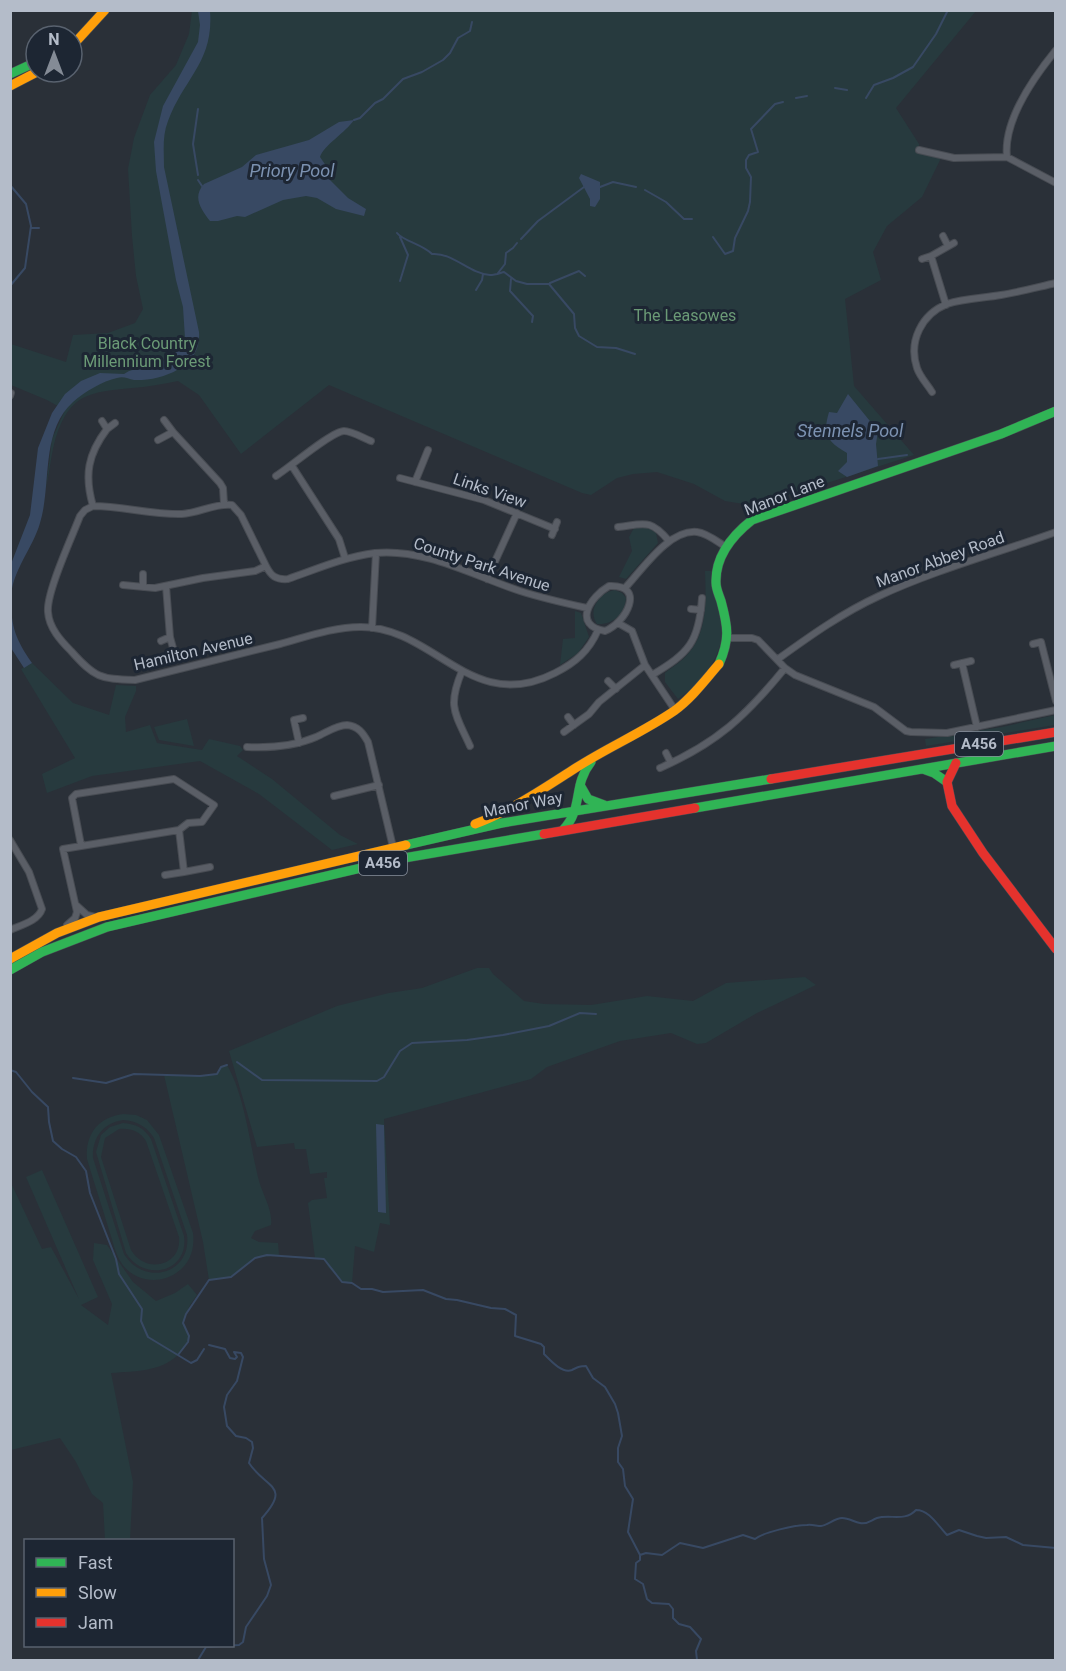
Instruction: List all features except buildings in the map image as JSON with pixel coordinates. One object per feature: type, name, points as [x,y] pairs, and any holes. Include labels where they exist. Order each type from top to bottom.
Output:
[{"type":"main road","points":[[83,24],[95,10]]},
{"type":"main road","points":[[84,33],[105,10]]},
{"type":"main road","points":[[10,74],[24,68]]},
{"type":"main road","points":[[10,86],[24,79]]},
{"type":"main road","name":"Manor Lane","points":[[445,836],[499,815],[552,785],[675,710],[694,693],[719,664],[725,650],[727,625],[716,583],[720,561],[726,547],[738,531],[752,520],[1001,434],[1056,411]]},
{"type":"main road","name":"Manor Way","points":[[10,959],[57,933],[99,917],[445,836],[605,805],[1056,732]]},
{"type":"main road","name":"Manor Way","points":[[10,970],[51,947],[117,924],[405,858],[1056,746]]},
{"type":"main road","name":"Manor Lane","points":[[579,779],[595,759]]},
{"type":"main road","points":[[956,763],[947,782],[952,806],[983,853],[1056,949]]},
{"type":"main road","points":[[921,769],[934,773],[947,782]]},
{"type":"main road","points":[[566,775],[573,775],[579,779],[587,800],[605,805]]},
{"type":"main road","points":[[563,830],[573,820],[577,810],[579,779]]},
{"type":"street","points":[[1007,157],[1011,129],[1022,99],[1056,50]]},
{"type":"street","points":[[918,150],[954,158],[1007,157],[1056,183]]},
{"type":"street","points":[[922,260],[951,245],[943,236]]},
{"type":"street","points":[[931,256],[946,304]]},
{"type":"street","points":[[932,392],[917,368],[915,345],[921,324],[935,311],[946,304],[1056,283]]},
{"type":"street","points":[[164,420],[220,483],[223,488],[224,504]]},
{"type":"street","points":[[102,421],[107,429]]},
{"type":"street","points":[[115,423],[98,441],[90,458],[89,487],[93,506],[153,514],[183,514],[224,504],[232,505],[241,515],[266,566],[255,571],[166,586],[123,585]]},
{"type":"street","points":[[276,476],[335,433],[345,431],[371,441]]},
{"type":"street","points":[[158,440],[173,432]]},
{"type":"street","points":[[415,482],[428,450]]},
{"type":"street","points":[[292,466],[339,539],[345,558]]},
{"type":"street","name":"Links View","points":[[399,478],[484,500],[555,529]]},
{"type":"street","name":"Hamilton Avenue","points":[[93,506],[80,516],[53,587],[48,613],[50,624],[67,647],[91,671],[107,679],[135,680],[352,627],[372,628],[400,636],[462,672],[492,683],[515,684],[537,680],[577,660],[593,643],[598,630]]},
{"type":"street","points":[[487,579],[517,513]]},
{"type":"street","points":[[618,527],[649,524],[659,529],[669,541]]},
{"type":"street","points":[[625,588],[669,541],[678,535],[697,532],[705,534],[726,547]]},
{"type":"street","name":"Manor Abbey Road","points":[[778,659],[829,623],[877,597],[904,585],[1056,532]]},
{"type":"street","points":[[372,628],[376,553]]},
{"type":"street","name":"County Park Avenue","points":[[266,566],[270,574],[279,580],[288,579],[345,558],[376,553],[402,553],[425,557],[552,601],[587,608]]},
{"type":"street","points":[[143,573],[143,587]]},
{"type":"street","points":[[166,586],[173,648]]},
{"type":"street","points":[[609,586],[625,588],[629,594],[630,604],[618,623],[605,631],[591,626],[587,620],[587,608],[593,599],[609,586]]},
{"type":"street","points":[[652,675],[683,654],[687,648],[700,625],[702,598]]},
{"type":"street","points":[[691,609],[701,610]]},
{"type":"street","points":[[618,623],[632,631],[645,664],[675,710]]},
{"type":"street","points":[[161,641],[170,637]]},
{"type":"street","points":[[727,638],[758,640],[784,668],[795,675],[874,707],[906,731],[947,733],[1056,710]]},
{"type":"street","points":[[1033,644],[1044,641],[1056,701]]},
{"type":"street","points":[[954,665],[971,662]]},
{"type":"street","points":[[962,663],[977,727]]},
{"type":"street","points":[[564,732],[574,726],[645,664]]},
{"type":"street","points":[[660,768],[692,754],[722,735],[762,696],[784,668]]},
{"type":"street","points":[[462,672],[454,690],[453,710],[470,746]]},
{"type":"street","points":[[608,681],[616,689]]},
{"type":"street","points":[[288,716],[294,720],[298,742]]},
{"type":"street","points":[[568,717],[574,726]]},
{"type":"street","points":[[294,720],[303,718]]},
{"type":"street","points":[[247,747],[267,748],[298,742],[316,737],[339,726],[348,725],[361,730],[368,742],[393,848]]},
{"type":"street","points":[[666,753],[671,763]]},
{"type":"street","points":[[57,933],[75,918],[76,905],[63,849],[179,830],[188,823],[202,822],[214,806],[174,779],[76,794],[72,798],[81,845]]},
{"type":"street","points":[[334,796],[344,789],[379,785]]},
{"type":"street","points":[[179,830],[184,872]]},
{"type":"street","points":[[10,840],[29,872],[42,909],[40,915],[35,919],[10,930]]},
{"type":"street","points":[[165,874],[210,867]]},
{"type":"street","points":[[76,905],[87,915],[99,917]]},
{"type":"green space","name":"The Leasowes","points":[[192,11],[976,11],[896,108],[919,144],[919,152],[941,158],[922,197],[887,226],[873,252],[881,280],[845,299],[854,386],[914,455],[756,506],[725,501],[694,484],[657,472],[617,478],[591,495],[329,385],[241,454],[199,395],[178,381],[105,391],[75,403],[68,411],[56,437],[46,488],[52,439],[65,410],[11,385],[11,344],[66,362],[73,335],[108,333],[135,323],[143,309],[136,276],[128,169],[134,138],[150,95],[176,65],[189,34]]},
{"type":"green space","points":[[634,528],[649,528],[656,533],[658,543],[626,579],[619,577],[632,551],[629,537]]},
{"type":"green space","points":[[705,571],[711,571],[721,621],[720,644],[711,666],[696,684],[678,699],[665,682],[665,673],[687,655],[699,637],[706,593]]},
{"type":"green space","points":[[615,590],[626,598],[621,614],[608,623],[597,624],[593,613],[597,602],[604,594]]},
{"type":"green space","points":[[575,611],[581,613],[589,637],[578,653],[560,665],[563,639],[575,638]]},
{"type":"green space","points":[[32,663],[73,703],[109,715],[116,685],[136,686],[125,717],[126,732],[150,725],[157,743],[202,750],[209,739],[240,746],[243,750],[237,756],[272,779],[340,835],[358,844],[332,850],[259,794],[200,761],[92,776],[47,793],[42,774],[75,758],[21,669]]},
{"type":"green space","points":[[1055,715],[1055,725],[926,746],[925,739],[1002,727]]},
{"type":"green space","points":[[187,719],[194,746],[159,740],[154,727]]},
{"type":"green space","points":[[477,968],[489,968],[524,1001],[544,1004],[591,1005],[647,996],[693,1001],[726,983],[805,977],[816,985],[757,1013],[706,1043],[697,1044],[671,1033],[620,1041],[547,1067],[531,1079],[384,1119],[390,1225],[380,1223],[374,1252],[355,1246],[352,1283],[342,1282],[325,1261],[315,1258],[308,1203],[312,1200],[327,1198],[324,1178],[327,1178],[327,1172],[310,1174],[306,1149],[295,1149],[294,1143],[257,1147],[229,1051],[337,1006],[389,993],[422,988]]},
{"type":"green space","points":[[227,1065],[243,1106],[259,1181],[271,1214],[271,1225],[255,1231],[251,1238],[259,1242],[278,1243],[279,1255],[255,1258],[231,1277],[209,1280],[203,1242],[164,1075],[217,1074],[221,1067]]},
{"type":"green space","points":[[136,1115],[147,1120],[159,1135],[193,1233],[193,1245],[188,1261],[169,1277],[155,1280],[133,1274],[122,1264],[116,1252],[87,1159],[88,1142],[91,1135],[100,1123],[114,1116]],"holes":[[[128,1121],[144,1127],[154,1138],[187,1235],[187,1248],[182,1259],[175,1267],[165,1272],[154,1273],[143,1270],[133,1264],[124,1254],[93,1158],[94,1144],[104,1128],[116,1122]]]},
{"type":"green space","points":[[123,1123],[132,1124],[146,1132],[151,1139],[184,1236],[184,1248],[180,1258],[173,1265],[164,1269],[144,1268],[126,1253],[96,1152],[101,1135],[110,1127]],"holes":[[[119,1129],[138,1133],[146,1141],[179,1237],[175,1255],[162,1264],[145,1263],[131,1250],[101,1157],[105,1138]]]},
{"type":"green space","points":[[42,1170],[98,1297],[81,1305],[108,1325],[112,1304],[93,1260],[94,1243],[107,1245],[133,1282],[156,1301],[175,1293],[188,1284],[197,1295],[183,1323],[189,1337],[188,1341],[175,1357],[168,1363],[150,1369],[111,1373],[133,1482],[130,1539],[105,1539],[103,1503],[92,1494],[76,1462],[60,1438],[11,1450],[11,1183],[42,1249],[51,1247],[79,1299],[26,1177]]},
{"type":"water","points":[[198,11],[210,11],[210,29],[203,57],[168,121],[164,144],[164,167],[199,332],[198,344],[194,354],[178,369],[157,378],[134,380],[119,377],[106,382],[77,398],[63,414],[51,443],[44,508],[40,523],[18,570],[11,599],[11,564],[30,515],[38,448],[52,413],[65,394],[81,381],[100,373],[124,374],[166,360],[182,347],[185,338],[183,307],[156,171],[154,142],[163,106],[198,42],[200,25]]},
{"type":"water","name":"Priory Pool","points":[[354,120],[325,148],[320,157],[331,173],[330,180],[348,198],[366,209],[364,216],[336,209],[317,198],[306,196],[283,200],[245,217],[237,216],[210,221],[204,212],[198,198],[204,184],[242,167],[256,155],[309,140],[339,122]]},
{"type":"water","points":[[581,174],[600,182],[600,199],[595,207],[590,206],[590,199],[579,178]]},
{"type":"water","name":"Stennels Pool","points":[[848,394],[878,431],[876,444],[878,466],[847,477],[838,471],[847,462],[847,453],[831,441],[826,427],[829,412],[837,413]]},
{"type":"water","points":[[11,599],[15,633],[32,663],[24,668],[11,648]]},
{"type":"water","points":[[376,1124],[384,1125],[386,1213],[378,1212]]},
{"type":"waterway","points":[[866,98],[874,85],[913,67],[936,34],[948,10]]},
{"type":"waterway","points":[[354,120],[360,118],[375,103],[383,99],[403,79],[422,72],[443,60],[450,53],[458,38],[470,31],[472,22]]},
{"type":"waterway","points":[[835,88],[847,90]]},
{"type":"waterway","points":[[796,98],[807,96]]},
{"type":"waterway","points":[[713,237],[725,254],[733,251],[735,238],[750,202],[751,177],[746,168],[746,160],[749,155],[758,152],[751,129],[775,104],[783,102]]},
{"type":"waterway","points":[[198,109],[193,144],[198,175]]},
{"type":"waterway","points":[[198,180],[202,186]]},
{"type":"waterway","points":[[600,187],[613,182],[636,187]]},
{"type":"waterway","points":[[10,185],[26,204],[31,226],[25,268],[10,286]]},
{"type":"waterway","points":[[521,239],[538,221],[584,187]]},
{"type":"waterway","points":[[645,190],[666,202],[684,219],[692,219]]},
{"type":"waterway","points":[[31,228],[39,228]]},
{"type":"waterway","points":[[397,233],[432,254],[447,256],[483,274],[492,275],[504,272],[516,281],[527,284],[549,284],[574,314],[575,328],[579,336],[597,347],[616,348],[635,354]]},
{"type":"waterway","points":[[400,237],[408,255],[400,281]]},
{"type":"waterway","points":[[498,273],[505,264],[506,253],[517,243]]},
{"type":"waterway","points":[[550,283],[579,271],[585,276]]},
{"type":"waterway","points":[[476,290],[483,274]]},
{"type":"waterway","points":[[511,279],[510,291],[533,316],[532,322]]},
{"type":"waterway","points":[[878,459],[907,455]]},
{"type":"waterway","points":[[237,1062],[262,1080],[377,1081],[384,1077],[400,1051],[412,1043],[467,1040],[503,1035],[549,1026],[580,1013],[596,1014]]},
{"type":"waterway","points":[[73,1078],[106,1083],[134,1074],[200,1076],[217,1074],[221,1067],[227,1065]]},
{"type":"waterway","points":[[10,1070],[16,1072],[48,1107],[53,1141],[76,1157],[86,1171],[90,1193],[116,1259],[119,1274],[142,1309],[141,1321],[148,1337],[191,1363],[197,1360],[204,1349]]},
{"type":"waterway","points":[[178,1355],[188,1342],[189,1336],[183,1323],[186,1314],[209,1280],[231,1277],[255,1258],[267,1255],[324,1259],[342,1282],[352,1283],[361,1289],[383,1292],[423,1290],[446,1299],[505,1309],[516,1315],[515,1336],[541,1344],[544,1347],[544,1354],[564,1370],[586,1366],[593,1378],[605,1387],[615,1404],[622,1436],[618,1448],[618,1462],[623,1469],[625,1486],[633,1499],[628,1532],[640,1555]]},
{"type":"waterway","points":[[209,1345],[225,1349],[230,1358],[237,1357],[234,1352],[241,1353],[243,1357],[237,1381],[227,1395],[224,1407],[227,1426],[236,1436],[252,1442],[253,1448],[249,1463],[275,1493],[271,1507],[262,1518],[264,1559],[271,1585],[267,1596],[246,1627],[243,1642],[234,1645]]},
{"type":"waterway","points":[[640,1555],[646,1553],[662,1555],[680,1543],[703,1548],[743,1535],[755,1539],[780,1529],[802,1525],[821,1526],[842,1518],[865,1523],[882,1517],[907,1516],[916,1510],[930,1516],[947,1535],[959,1530],[986,1538],[1006,1537],[1023,1545],[1056,1548]]},
{"type":"waterway","points":[[640,1555],[640,1560],[636,1563],[635,1579],[643,1584],[647,1599],[652,1603],[669,1604],[673,1609],[673,1618],[679,1624],[690,1627],[701,1639],[696,1651],[697,1660]]},
{"type":"waterway","points":[[198,1660],[206,1647]]},
{"type":"traffic: fast","points":[[10,74],[24,68]]},
{"type":"traffic: fast","points":[[719,664],[727,633],[716,585],[716,573],[726,547],[752,520],[1001,434],[1056,411]]},
{"type":"traffic: fast","points":[[695,808],[1056,746]]},
{"type":"traffic: fast","points":[[563,830],[574,813],[582,780],[591,762]]},
{"type":"traffic: fast","points":[[923,769],[947,782]]},
{"type":"traffic: fast","points":[[406,845],[502,823],[771,779]]},
{"type":"traffic: fast","points":[[580,785],[588,799],[604,805]]},
{"type":"traffic: fast","points":[[10,970],[42,952],[107,927],[404,858],[544,834]]},
{"type":"traffic: slow","points":[[84,33],[105,10]]},
{"type":"traffic: slow","points":[[10,86],[24,79]]},
{"type":"traffic: slow","points":[[475,824],[524,800],[674,711],[692,695],[719,664]]},
{"type":"traffic: slow","points":[[10,959],[57,933],[99,917],[406,845]]},
{"type":"traffic: jam","points":[[771,779],[1056,732]]},
{"type":"traffic: jam","points":[[956,763],[947,782],[952,806],[983,853],[1056,949]]},
{"type":"traffic: jam","points":[[544,834],[695,808]]},
{"type":"park label","name":"Black Country Millennium Forest","points":[[147,352]]}]
